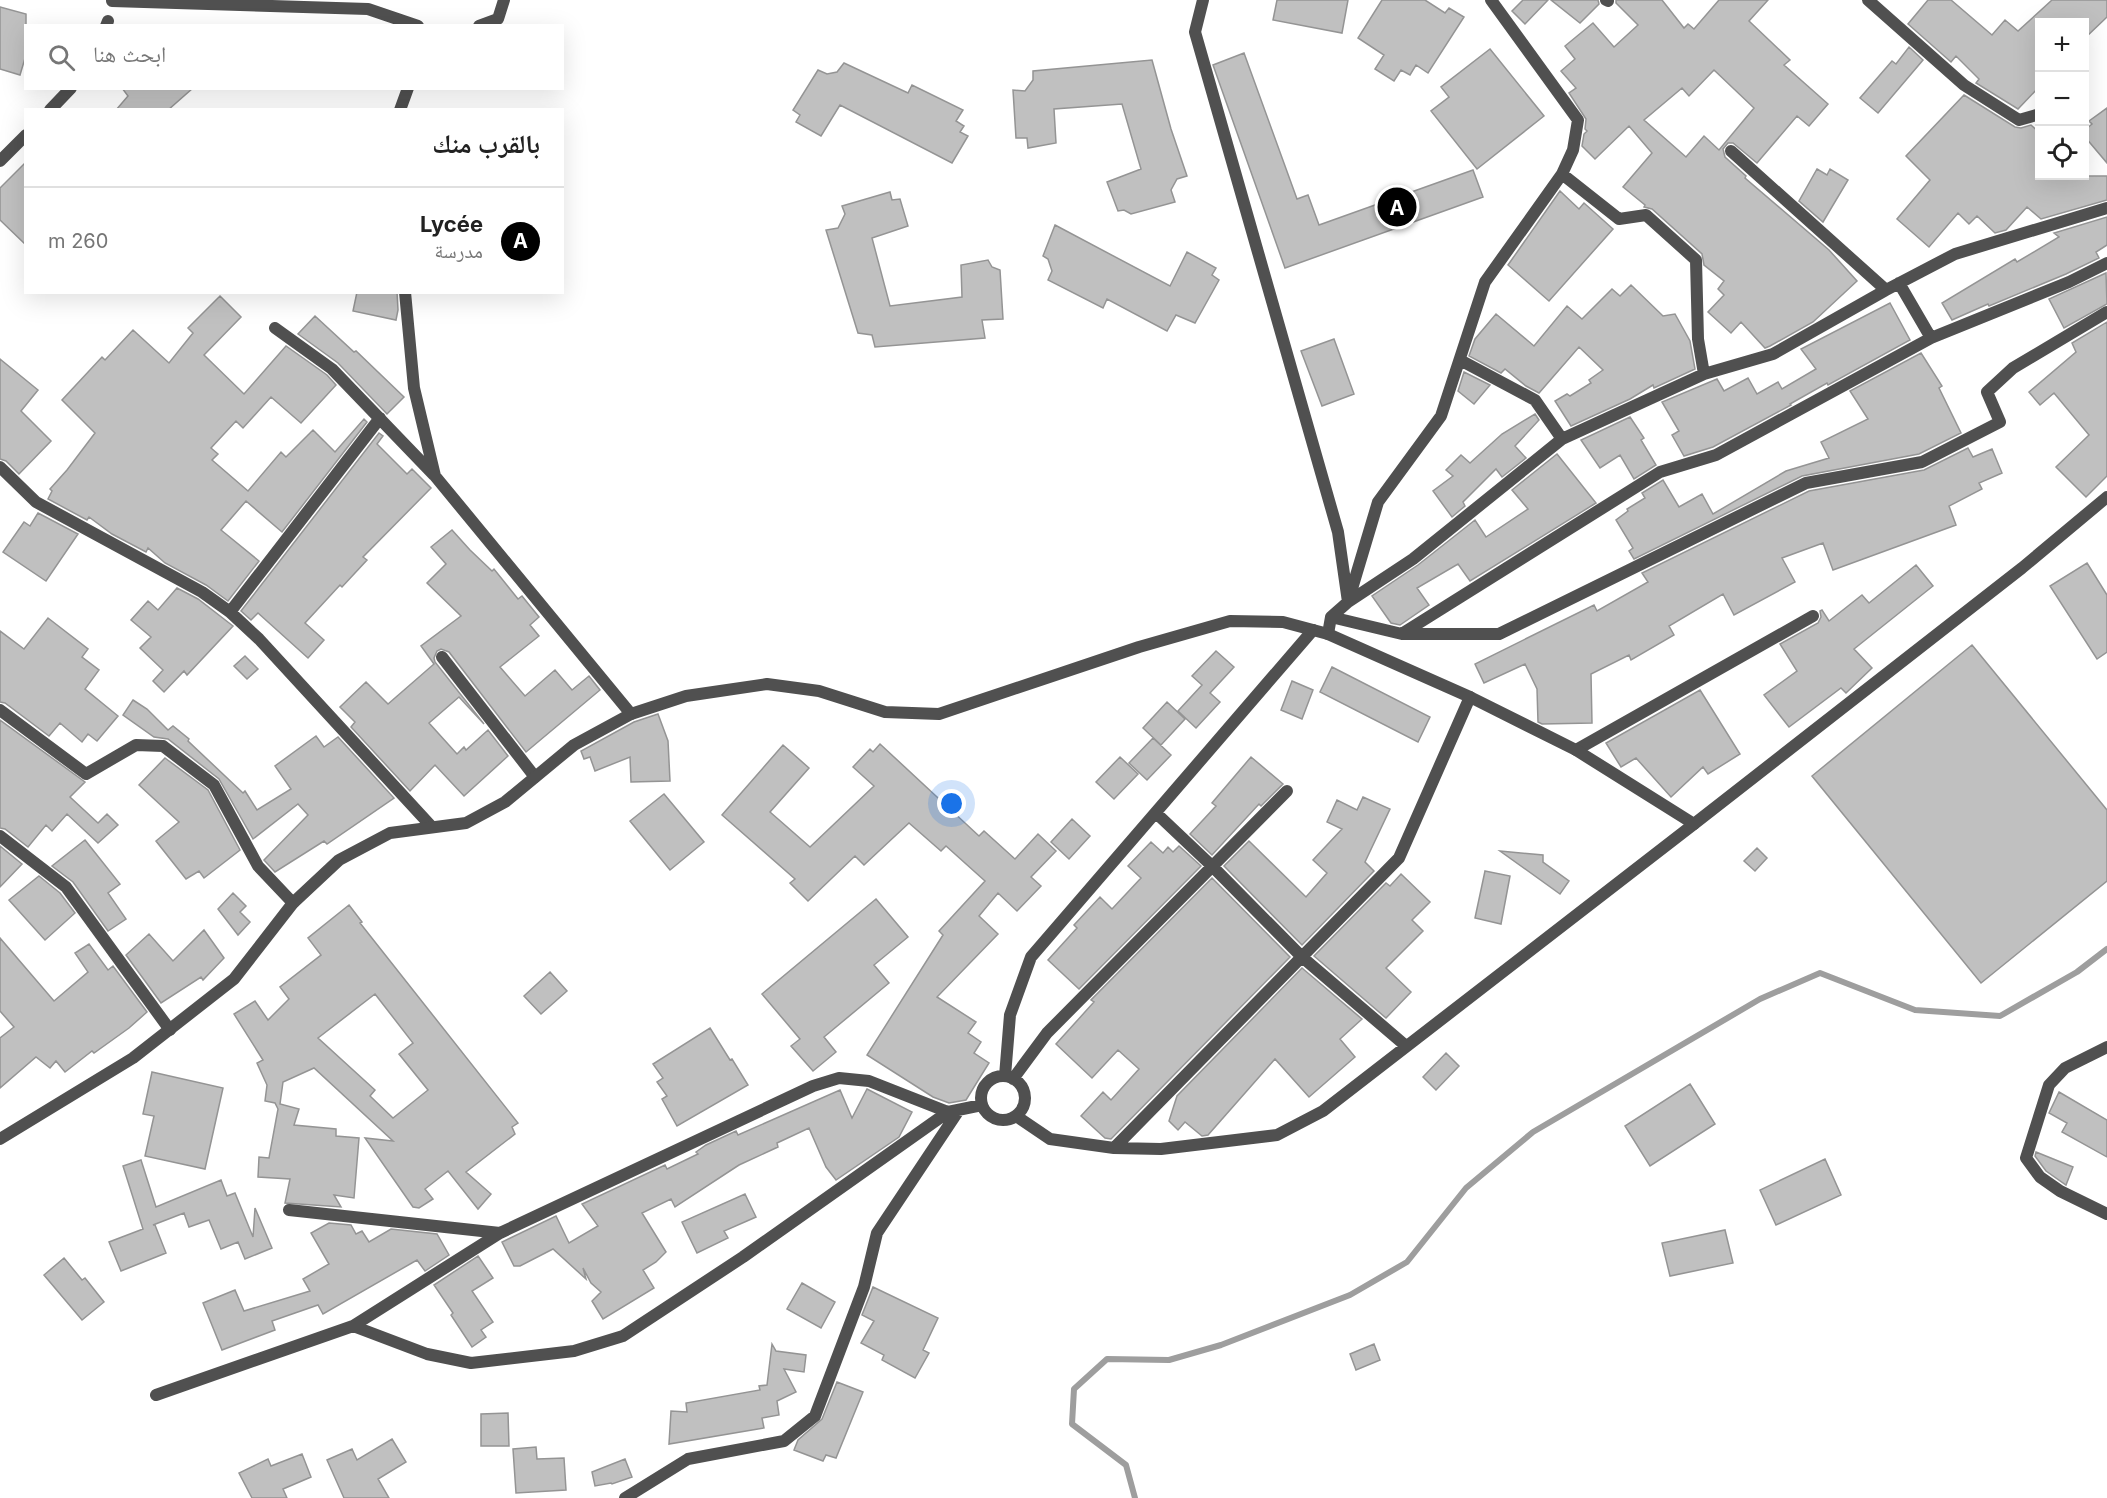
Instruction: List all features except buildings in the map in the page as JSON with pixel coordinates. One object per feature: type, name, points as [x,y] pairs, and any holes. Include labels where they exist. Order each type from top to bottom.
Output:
[{"type":"street","points":[[484,24],[498,19],[504,0]]},
{"type":"street","points":[[1203,0],[1195,32],[1338,532],[1348,602]]},
{"type":"street","points":[[1348,602],[1378,502],[1441,416],[1485,282],[1562,174],[1573,150],[1578,120],[1491,0]]},
{"type":"street","points":[[1868,0],[1964,85],[2019,120],[2035,115]]},
{"type":"street","points":[[112,1],[368,9],[412,24]]},
{"type":"street","points":[[52,108],[69,90]]},
{"type":"street","points":[[401,108],[407,90]]},
{"type":"street","points":[[0,161],[24,137]]},
{"type":"street","points":[[1731,151],[1886,290]]},
{"type":"street","points":[[1562,174],[1619,219],[1646,215],[1695,260],[1698,339],[1704,374]]},
{"type":"street","points":[[1328,634],[1331,618],[1348,602],[1413,559],[1562,440],[1704,374],[1773,354],[1955,254],[2107,208]]},
{"type":"street","points":[[1402,634],[1660,472],[1716,454],[1931,338],[2069,282],[2107,263]]},
{"type":"street","points":[[1899,283],[1931,338]]},
{"type":"street","points":[[405,294],[414,387],[435,476]]},
{"type":"street","points":[[1331,618],[1402,634],[1499,634],[1806,483],[1922,462],[2000,422],[1987,392],[2013,368],[2107,312]]},
{"type":"street","points":[[275,328],[332,369],[435,476],[631,714]]},
{"type":"street","points":[[1460,360],[1534,400],[1562,440]]},
{"type":"street","points":[[230,612],[380,418]]},
{"type":"street","points":[[0,467],[36,502],[202,592],[230,612],[259,639],[431,826]]},
{"type":"street","points":[[1016,1116],[1050,1139],[1114,1148],[1161,1149],[1276,1135],[1323,1111],[2022,568],[2107,497]]},
{"type":"street","points":[[1576,750],[1813,616]]},
{"type":"street","points":[[0,1139],[134,1058],[234,979],[293,903],[339,860],[390,833],[466,823],[505,802],[574,745],[631,714],[686,696],[766,684],[819,691],[885,712],[939,714],[1139,647],[1230,621],[1283,622],[1328,634],[1470,697],[1576,750],[1694,824]]},
{"type":"street","points":[[1009,1078],[1010,1015],[1031,957],[1313,630]]},
{"type":"street","points":[[442,657],[535,777]]},
{"type":"street","points":[[1114,1148],[1399,858],[1470,697]]},
{"type":"street","points":[[0,710],[86,774],[136,745],[163,746],[214,785],[258,866],[293,903]]},
{"type":"street","points":[[1009,1078],[1023,1089],[1025,1096],[1021,1110],[1009,1119],[996,1119],[990,1116],[982,1105],[982,1092],[986,1085],[991,1080],[1009,1078],[1047,1033],[1287,791]]},
{"type":"street","points":[[1156,813],[1302,957],[1406,1046]]},
{"type":"street","points":[[0,836],[66,888],[170,1030]]},
{"type":"street","points":[[2107,1047],[2065,1068],[2049,1085],[2026,1158],[2040,1177],[2060,1191],[2107,1214]]},
{"type":"street","points":[[156,1395],[353,1326],[500,1233],[813,1086],[839,1078],[869,1081],[953,1111]]},
{"type":"street","points":[[353,1326],[427,1354],[471,1363],[574,1351],[623,1336],[743,1257],[953,1111],[982,1105]]},
{"type":"street","points":[[625,1498],[688,1459],[784,1441],[815,1416],[864,1287],[877,1233],[953,1111]]},
{"type":"street","points":[[289,1210],[500,1233]]},
{"type":"waterway","points":[[1135,1498],[1126,1465],[1072,1424],[1074,1389],[1107,1359],[1169,1360],[1221,1345],[1350,1295],[1407,1262],[1466,1188],[1533,1132],[1760,999],[1820,973],[1915,1010],[2000,1016],[2077,972],[2107,949]]},
{"type":"place","name":"Lycée","points":[[1397,207]]}]
